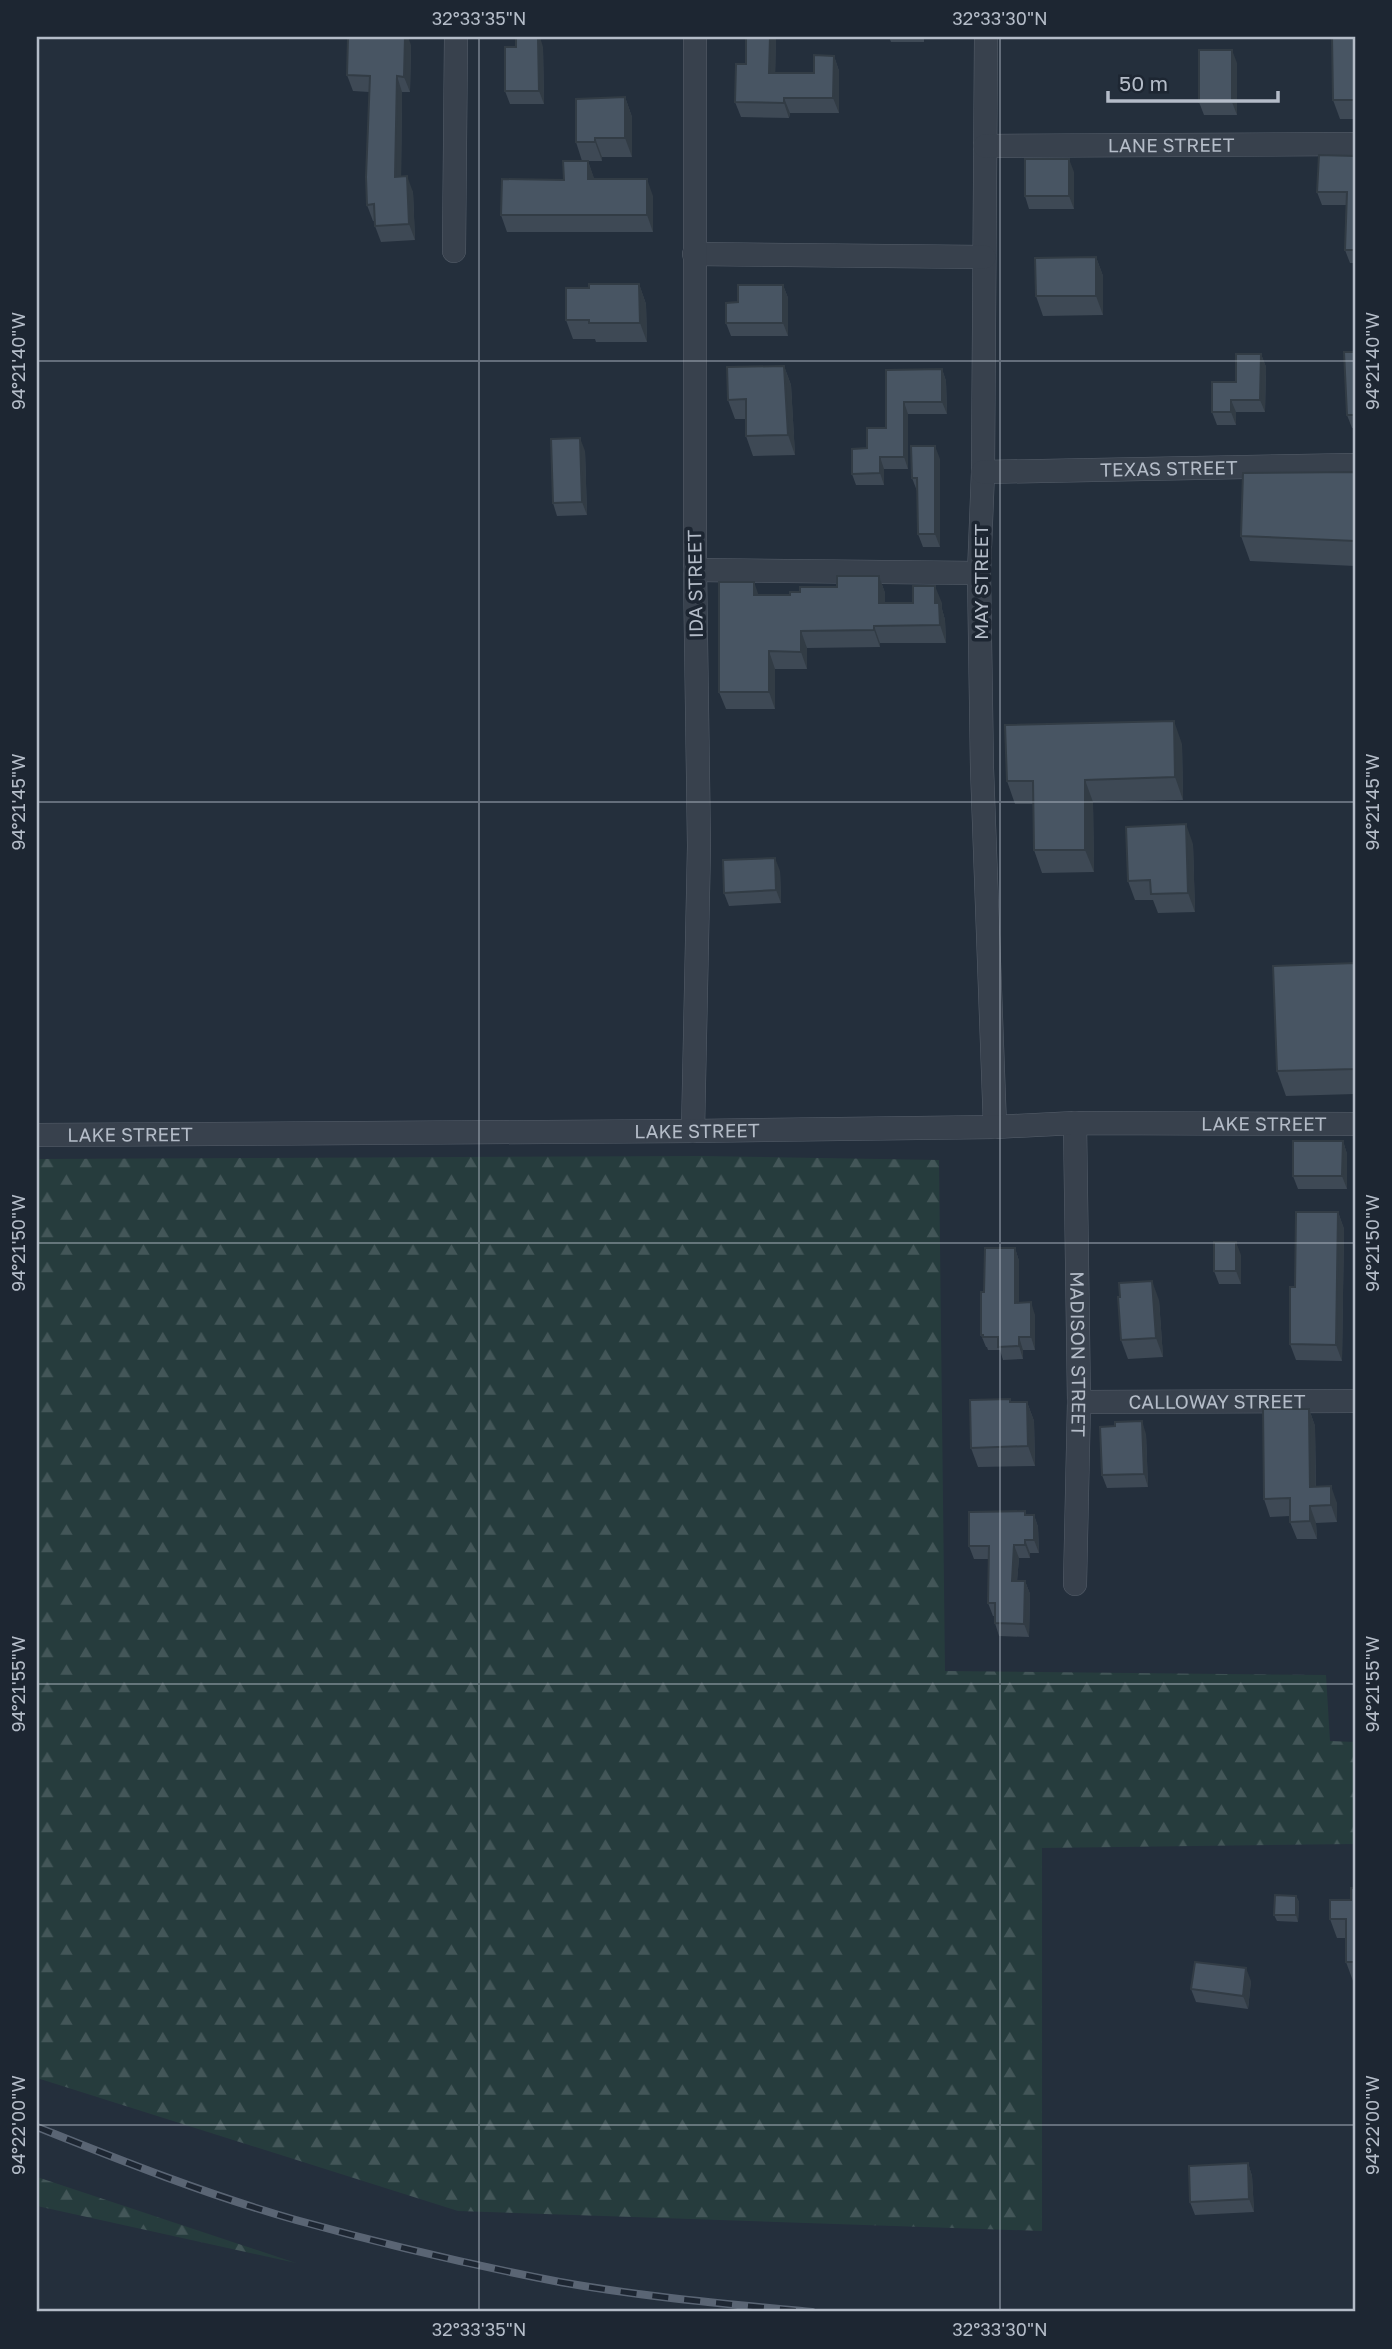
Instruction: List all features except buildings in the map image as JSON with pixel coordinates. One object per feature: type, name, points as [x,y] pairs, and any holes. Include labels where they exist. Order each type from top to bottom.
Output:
[{"type":"street","points":[[454,251],[456,37]]},
{"type":"street","name":"IDA STREET","points":[[693,1131],[699,846],[695,570],[695,37]]},
{"type":"street","name":"MAY STREET","points":[[986,37],[979,573],[982,768],[995,1127]]},
{"type":"street","name":"LANE STREET","points":[[985,146],[1355,144]]},
{"type":"street","points":[[694,254],[984,257]]},
{"type":"street","name":"TEXAS STREET","points":[[982,472],[1355,465]]},
{"type":"street","points":[[695,570],[979,573]]},
{"type":"street","name":"LAKE STREET","points":[[37,1135],[693,1131],[995,1127],[1075,1123],[1355,1124]]},
{"type":"street","name":"MADISON STREET","points":[[1075,1123],[1079,1402],[1075,1584]]},
{"type":"street","name":"CALLOWAY STREET","points":[[1079,1402],[1355,1401]]},
{"type":"green space","points":[[701,1156],[939,1160],[945,1671],[1326,1675],[1330,1741],[1355,1742],[1355,1844],[1042,1848],[1042,2231],[458,2211],[37,2078],[37,1159]]},
{"type":"green space","points":[[37,2177],[296,2263],[37,2206]]},
{"type":"railway","points":[[37,2127],[230,2200],[427,2254],[591,2287],[686,2300],[812,2312]]}]
